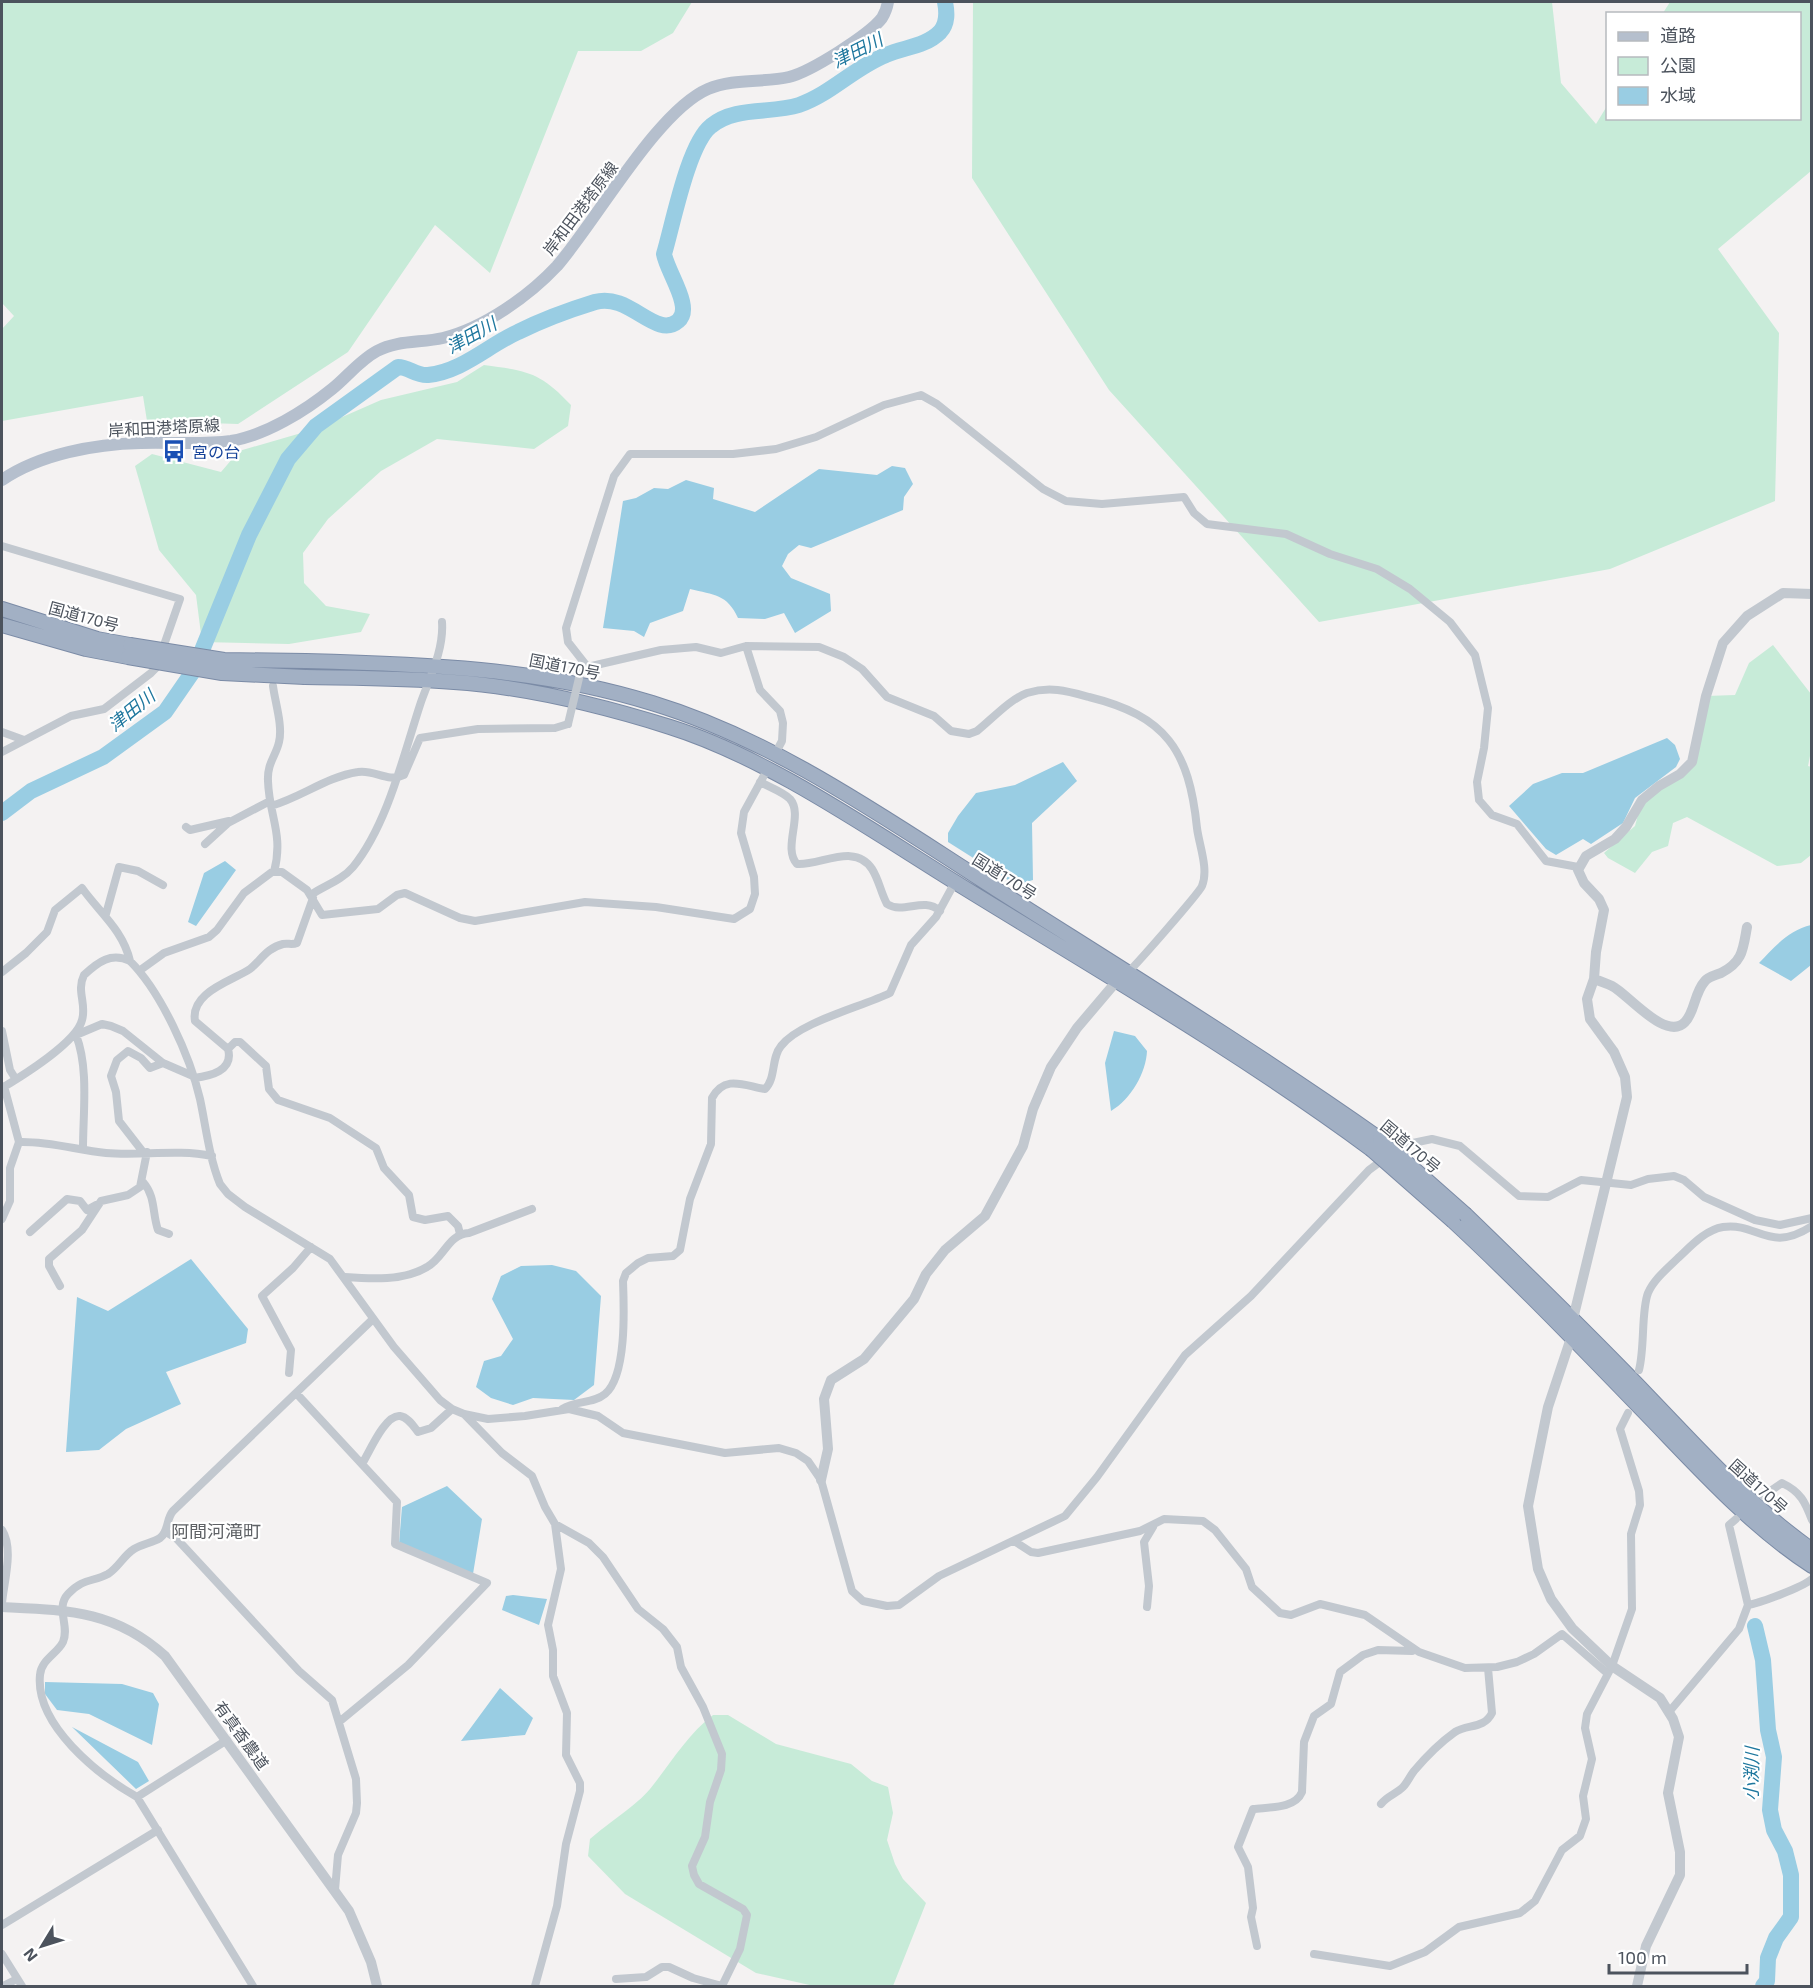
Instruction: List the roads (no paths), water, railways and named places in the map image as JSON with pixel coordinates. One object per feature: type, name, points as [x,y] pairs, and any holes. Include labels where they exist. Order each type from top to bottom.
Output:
[{"type":"highway","name":"国道170号","points":[[2,609],[129,651],[222,673],[457,682],[587,702],[674,728],[764,776],[837,809],[1375,1144],[1452,1221],[1538,1301],[1713,1484],[1812,1566]]},
{"type":"highway","name":"国道170号","points":[[2,625],[86,649],[224,660],[433,665],[556,679],[653,703],[742,737],[851,798],[1279,1069],[1466,1215],[1573,1318],[1713,1467],[1777,1526],[1812,1550]]},
{"type":"main road","name":"岸和田港塔原線","points":[[2,480],[34,464],[92,448],[142,443],[205,443],[252,435],[276,424],[319,398],[374,352],[395,344],[445,337],[475,325],[544,279],[558,266],[662,128],[685,103],[700,93],[721,85],[782,78],[805,71],[869,30],[884,16],[888,2]]},
{"type":"street","points":[[186,827],[190,830],[233,821],[271,803],[297,798],[326,780],[361,771],[396,779],[404,775],[420,738],[478,729],[555,728],[568,724],[583,668],[567,642],[566,628],[614,476],[630,454],[733,454],[776,449],[816,437],[884,405],[921,395],[938,404],[1043,489],[1066,501],[1102,504],[1184,497],[1194,513],[1207,524],[1286,534],[1330,554],[1377,569],[1410,589],[1450,622],[1475,655],[1488,708],[1477,782],[1479,800],[1492,815],[1517,824],[1546,861],[1578,867],[1584,883],[1599,898],[1604,910],[1596,952],[1594,979],[1587,999],[1590,1019],[1614,1052],[1624,1077],[1627,1097],[1573,1318],[1571,1338],[1558,1370],[1534,1466],[1528,1506],[1530,1532],[1538,1569],[1551,1599],[1572,1628],[1610,1670]]},
{"type":"street","points":[[2,546],[180,599],[156,669],[104,708],[71,716],[2,752]]},
{"type":"street","points":[[1578,870],[1586,856],[1615,838],[1626,827],[1642,800],[1692,762],[1706,696],[1723,643],[1747,616],[1783,593],[1812,594]]},
{"type":"street","points":[[228,1049],[195,1021],[197,1008],[210,990],[250,969],[260,956],[283,944],[297,943],[312,896],[344,876],[362,855],[372,838],[396,779],[441,646],[442,622]]},
{"type":"street","points":[[583,668],[648,652],[696,648],[721,653],[746,646],[802,646],[827,651],[862,669],[887,697],[934,716],[951,730],[969,734],[1024,694],[1046,688],[1128,707],[1155,724],[1176,752],[1190,781],[1203,858],[1203,885],[1129,973],[1116,982],[1077,1028],[1052,1067],[1033,1109],[1023,1146],[985,1216],[945,1250],[926,1274],[914,1299],[864,1359],[831,1380],[824,1398],[828,1449],[821,1480]]},
{"type":"street","points":[[746,646],[760,690],[780,711],[783,723],[782,741],[775,754]]},
{"type":"street","points":[[273,686],[280,739],[270,760],[267,779],[278,835],[279,855],[274,872]]},
{"type":"street","points":[[2,732],[24,740]]},
{"type":"street","points":[[139,970],[164,953],[209,937],[217,930],[244,893],[265,875],[274,872],[282,872],[312,896],[322,915],[378,909],[397,895],[405,893],[460,918],[475,921],[585,903],[656,907],[734,919],[750,909],[754,894],[754,877],[741,833],[744,812],[764,776],[794,806],[792,854],[797,864],[840,857],[861,859],[873,870],[887,904],[898,908],[927,904],[940,911]]},
{"type":"street","points":[[205,844],[233,821]]},
{"type":"street","points":[[106,914],[119,867],[138,871],[163,885]]},
{"type":"street","points":[[560,1410],[572,1403],[596,1399],[606,1393],[612,1385],[622,1337],[623,1281],[626,1273],[648,1258],[673,1256],[680,1250],[690,1199],[711,1144],[711,1106],[715,1092],[730,1083],[743,1082],[765,1089],[777,1053],[789,1038],[848,1009],[890,993],[911,945],[940,911],[955,882]]},
{"type":"street","points":[[2,972],[47,932],[56,910],[82,888],[106,914],[128,951],[130,960],[139,970],[170,1021],[194,1077],[220,1184],[228,1194],[330,1259],[372,1320],[423,1381],[452,1409],[488,1419],[569,1409],[598,1416],[623,1432],[725,1452],[786,1449],[808,1461],[821,1480],[852,1591],[863,1601],[887,1606],[899,1605],[939,1576],[1065,1516],[1097,1477],[1185,1355],[1251,1296],[1369,1170],[1403,1145],[1432,1139],[1460,1146],[1519,1196],[1548,1197],[1581,1180],[1631,1185],[1648,1179],[1674,1176],[1684,1180],[1704,1197],[1755,1220],[1780,1224],[1812,1218]]},
{"type":"street","points":[[1594,979],[1612,986],[1656,1021],[1668,1027],[1682,1026],[1689,1018],[1693,1002],[1705,981],[1725,971],[1742,955],[1747,927]]},
{"type":"street","points":[[83,1148],[81,1047],[76,1035],[83,1018],[80,993],[84,975],[105,959],[115,956],[130,960]]},
{"type":"street","points":[[2,1219],[10,1201],[10,1168],[19,1142],[3,1087],[76,1035],[102,1024],[123,1031],[163,1063],[194,1077],[218,1073],[228,1062],[228,1049],[235,1042],[240,1042],[266,1066],[269,1089],[278,1100],[330,1118],[376,1148],[384,1168],[409,1195],[413,1217],[425,1220],[448,1216],[458,1226],[460,1234]]},
{"type":"street","points":[[2,1031],[10,1070],[15,1078]]},
{"type":"street","points":[[163,1063],[150,1068],[141,1058],[128,1051],[117,1060],[111,1076],[116,1092],[119,1121],[145,1152],[143,1182],[153,1199],[153,1216],[158,1230],[170,1234]]},
{"type":"street","points":[[19,1142],[36,1141],[106,1153],[145,1152],[159,1155],[194,1152],[212,1156]]},
{"type":"street","points":[[30,1232],[67,1199],[80,1201],[87,1210],[101,1201],[128,1195],[143,1182]]},
{"type":"street","points":[[60,1286],[49,1266],[49,1259],[82,1230],[96,1205]]},
{"type":"street","points":[[345,1278],[377,1279],[417,1272],[439,1258],[448,1244],[460,1234],[469,1233],[532,1209]]},
{"type":"street","points":[[1639,1370],[1643,1354],[1647,1295],[1670,1265],[1701,1236],[1724,1227],[1775,1238],[1800,1233],[1812,1226]]},
{"type":"street","points":[[289,1373],[291,1350],[262,1296],[293,1268],[311,1247]]},
{"type":"street","points":[[253,1986],[137,1797],[121,1788],[66,1742],[40,1696],[40,1673],[48,1657],[63,1642],[62,1610],[67,1596],[85,1580],[108,1574],[133,1549],[159,1539],[166,1532],[169,1516],[173,1511],[372,1320]]},
{"type":"street","points":[[296,1393],[397,1502],[394,1544],[487,1583],[408,1665],[339,1722]]},
{"type":"street","points":[[362,1464],[381,1431],[393,1418],[399,1416],[406,1418],[418,1432],[424,1432],[452,1409]]},
{"type":"street","points":[[1314,1954],[1390,1966],[1425,1952],[1459,1927],[1520,1914],[1527,1909],[1553,1871],[1562,1850],[1576,1841],[1583,1830],[1586,1819],[1583,1796],[1592,1759],[1585,1728],[1587,1714],[1610,1670],[1632,1609],[1631,1534],[1641,1504],[1620,1429],[1628,1413]]},
{"type":"street","points":[[464,1414],[473,1426],[502,1453],[532,1476],[555,1524],[561,1569],[548,1625],[553,1650],[553,1676],[567,1713],[566,1755],[580,1783],[566,1844],[556,1906],[535,1986]]},
{"type":"street","points":[[1763,1496],[1782,1483],[1794,1488],[1803,1497],[1812,1520]]},
{"type":"street","points":[[1147,1607],[1149,1586],[1144,1542],[1153,1527],[1164,1519],[1203,1521],[1215,1530],[1246,1569],[1252,1587],[1280,1613],[1291,1616],[1320,1604],[1365,1615],[1419,1652],[1465,1668],[1488,1668],[1517,1662],[1534,1654],[1562,1634],[1610,1670],[1660,1698],[1679,1737],[1668,1793],[1680,1852],[1680,1875],[1646,1946],[1637,1986]]},
{"type":"street","points":[[1668,1712],[1739,1629],[1748,1605],[1729,1525],[1736,1519]]},
{"type":"street","points":[[555,1524],[589,1543],[603,1557],[638,1609],[663,1629],[677,1647],[681,1667],[703,1707],[722,1754],[721,1770],[710,1802],[705,1837],[692,1866],[694,1875],[699,1884],[743,1909],[747,1915],[740,1949],[722,1986],[662,1966],[646,1977],[616,1979]]},
{"type":"street","points":[[1014,1541],[1031,1552],[1038,1553],[1153,1527]]},
{"type":"street","points":[[2,1530],[7,1540],[7,1557],[2,1605]]},
{"type":"street","points":[[166,1532],[176,1538],[299,1671],[332,1700],[356,1779],[357,1803],[356,1813],[338,1855],[335,1890]]},
{"type":"street","points":[[1799,1557],[1812,1572]]},
{"type":"street","points":[[1748,1605],[1759,1604],[1772,1596],[1800,1588],[1812,1579]]},
{"type":"street","name":"有真香農道","points":[[2,1605],[92,1615],[114,1622],[150,1643],[178,1673],[335,1890],[360,1933],[377,1986]]},
{"type":"street","points":[[1257,1946],[1251,1917],[1253,1908],[1248,1867],[1238,1847],[1253,1809],[1287,1804],[1300,1798],[1304,1742],[1314,1716],[1331,1704],[1340,1672],[1363,1655],[1378,1650],[1419,1652]]},
{"type":"street","points":[[1381,1804],[1387,1796],[1402,1788],[1413,1772],[1452,1734],[1468,1726],[1483,1724],[1489,1719],[1491,1713],[1488,1668]]},
{"type":"street","points":[[137,1797],[227,1740]]},
{"type":"street","points":[[2,1924],[158,1830]]},
{"type":"street","points":[[2,1954],[19,1983],[3,1986]]},
{"type":"water","points":[[892,466],[905,468],[913,484],[904,497],[903,510],[811,548],[799,545],[788,554],[782,566],[791,578],[830,594],[831,611],[795,633],[784,613],[765,619],[738,618],[724,600],[713,594],[690,589],[683,611],[650,623],[644,637],[634,631],[603,628],[623,501],[636,498],[654,488],[668,489],[686,480],[714,488],[713,499],[755,512],[819,469],[877,475]]},
{"type":"water","points":[[1667,738],[1675,745],[1680,759],[1676,767],[1635,798],[1623,823],[1591,844],[1583,839],[1556,855],[1546,849],[1509,806],[1533,784],[1562,773],[1583,773]]},
{"type":"water","points":[[1063,762],[1077,781],[1032,823],[1033,880],[1016,885],[948,842],[948,833],[976,793],[1015,785]]},
{"type":"water","points":[[225,861],[236,870],[196,926],[188,922],[204,873]]},
{"type":"water","points":[[1811,925],[1811,965],[1791,981],[1759,963],[1789,935]]},
{"type":"water","points":[[1114,1031],[1135,1036],[1147,1051],[1144,1068],[1136,1085],[1125,1100],[1111,1111],[1105,1063]]},
{"type":"water","points":[[191,1259],[248,1329],[246,1343],[166,1372],[181,1404],[126,1429],[99,1450],[66,1452],[77,1297],[108,1311]]},
{"type":"water","points":[[552,1265],[576,1271],[601,1296],[594,1385],[574,1400],[533,1398],[513,1405],[491,1398],[476,1387],[484,1361],[501,1356],[513,1339],[492,1299],[501,1276],[521,1266]]},
{"type":"water","points":[[447,1486],[482,1519],[473,1574],[399,1544],[402,1507]]},
{"type":"water","points":[[506,1596],[547,1599],[539,1625],[502,1610]]},
{"type":"water","points":[[45,1682],[122,1684],[153,1693],[159,1704],[152,1745],[89,1714],[57,1710],[45,1694]]},
{"type":"water","points":[[500,1688],[533,1718],[525,1735],[461,1741]]},
{"type":"water","points":[[72,1727],[138,1762],[149,1781],[136,1789]]},
{"type":"waterway","name":"津田川","points":[[2,813],[31,791],[103,757],[165,712],[194,670],[249,535],[288,459],[316,426],[398,367],[424,375],[441,373],[464,363],[527,328],[595,302],[619,303],[661,325],[670,325],[678,321],[683,308],[664,254],[688,166],[703,135],[711,126],[731,116],[788,108],[811,100],[875,60],[928,41],[940,32],[946,21],[945,2]]},
{"type":"waterway","name":"小渕川","points":[[1755,1626],[1763,1660],[1768,1730],[1774,1757],[1770,1810],[1774,1830],[1785,1851],[1791,1875],[1791,1917],[1776,1938],[1768,1958],[1767,1981],[1763,1986]]},
{"type":"place","name":"宮の台","points":[[174,451]]},
{"type":"district","name":"阿間河滝町","points":[[216,1531]]}]
